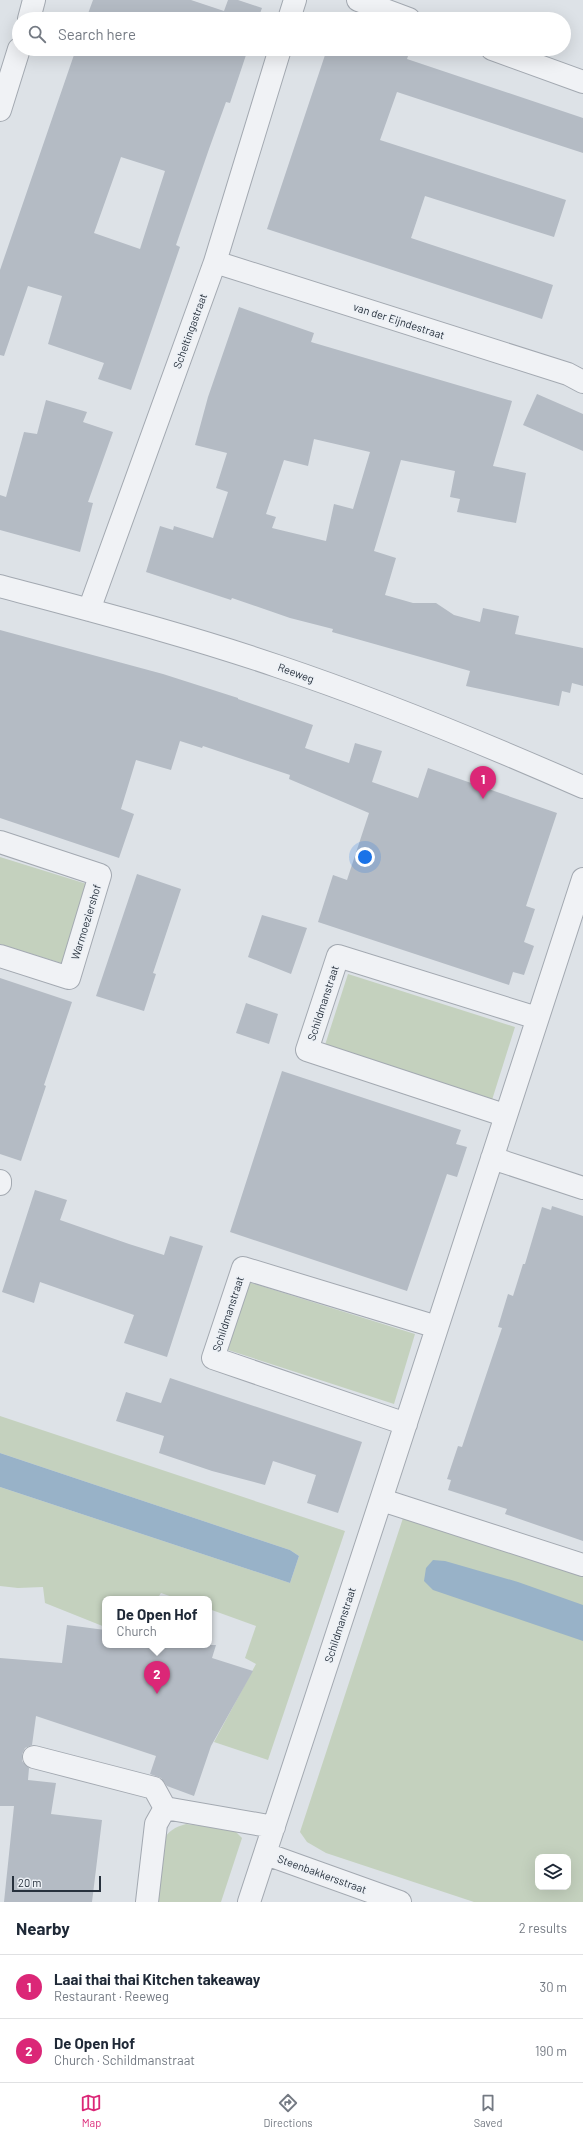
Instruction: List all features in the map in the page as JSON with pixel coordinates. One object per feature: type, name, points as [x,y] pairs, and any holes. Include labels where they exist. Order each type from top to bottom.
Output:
[{"type":"street","points":[[30,12],[34,0]]},
{"type":"street","points":[[291,12],[295,0]]},
{"type":"street","points":[[358,0],[390,12]]},
{"type":"street","points":[[0,110],[17,56]]},
{"type":"street","name":"Scheltingastraat","points":[[89,610],[215,262],[278,56]]},
{"type":"street","points":[[511,56],[583,82]]},
{"type":"street","name":"van der Eijndestraat","points":[[215,262],[554,370],[583,382]]},
{"type":"street","name":"Reeweg","points":[[0,586],[89,610],[277,666],[438,725],[583,787]]},
{"type":"street","name":"Warmoeziershof","points":[[0,842],[100,875],[69,978],[0,956]]},
{"type":"street","name":"Schildmanstraat","points":[[249,1902],[382,1500],[492,1158],[504,1115],[583,879]]},
{"type":"street","name":"Schildmanstraat","points":[[504,1115],[307,1050],[338,956],[537,1018]]},
{"type":"street","points":[[492,1158],[583,1188]]},
{"type":"street","name":"Schildmanstraat","points":[[406,1424],[213,1358],[243,1268],[437,1327]]},
{"type":"street","points":[[382,1500],[583,1565]]},
{"type":"street","points":[[34,1757],[154,1788],[165,1808]]},
{"type":"street","points":[[165,1808],[274,1827]]},
{"type":"street","points":[[147,1902],[156,1824],[165,1808]]},
{"type":"street","name":"Steenbakkersstraat","points":[[266,1854],[400,1902]]},
{"type":"green space","points":[[0,857],[90,885],[64,964],[0,944]]},
{"type":"green space","points":[[348,974],[515,1027],[492,1100],[325,1045]]},
{"type":"green space","points":[[248,1282],[415,1334],[394,1404],[228,1350]]},
{"type":"green space","points":[[0,1416],[345,1531],[268,1760],[214,1742],[256,1664],[245,1658],[256,1626],[212,1610],[212,1596],[170,1596],[161,1593],[159,1596],[102,1596],[102,1626],[45,1603],[43,1587],[18,1588],[0,1586],[0,1487],[290,1583],[299,1556],[290,1550],[0,1453]]},
{"type":"green space","points":[[404,1515],[583,1572],[583,1902],[474,1902],[326,1853],[307,1842],[300,1832]]},
{"type":"green space","points":[[186,1824],[234,1830],[242,1838],[221,1902],[156,1902],[163,1841],[172,1830]]},
{"type":"water","points":[[0,1453],[290,1550],[299,1556],[290,1583],[0,1487]]},
{"type":"water","points":[[433,1560],[445,1561],[518,1582],[583,1605],[583,1641],[433,1590],[424,1581],[426,1568]]},
{"type":"building","points":[[93,0],[191,0],[224,11],[228,0],[238,0],[262,8],[261,12],[89,12]]},
{"type":"building","points":[[74,56],[246,56],[230,103],[226,102],[176,245],[180,247],[131,390],[98,379],[104,363],[48,344],[62,296],[28,286],[4,356],[0,355],[0,270]],"holes":[[[121,157],[165,171],[140,249],[94,233]]]},
{"type":"building","points":[[325,56],[408,56],[407,59],[583,118],[583,153],[397,92],[380,140],[566,200],[554,237],[425,196],[411,238],[553,285],[542,319],[267,229]]},
{"type":"building","points":[[239,307],[314,333],[311,342],[512,401],[493,466],[526,473],[516,523],[457,512],[460,499],[450,497],[455,471],[401,460],[374,551],[396,558],[385,595],[413,603],[436,603],[454,615],[480,622],[483,608],[519,616],[515,634],[583,648],[583,686],[572,683],[570,693],[562,691],[559,706],[466,686],[470,671],[332,632],[333,629],[290,618],[232,598],[231,600],[146,572],[160,526],[173,530],[174,526],[213,538],[228,492],[216,488],[227,453],[195,445],[208,397]],"holes":[[[314,439],[370,452],[353,509],[334,504],[326,541],[272,528],[276,517],[266,514],[284,460],[308,466]]]},
{"type":"building","points":[[537,394],[583,414],[583,451],[523,425]]},
{"type":"building","points":[[46,400],[87,412],[83,422],[113,432],[88,502],[93,503],[80,552],[0,530],[0,495],[6,497],[24,432],[37,434]]},
{"type":"building","points":[[0,630],[163,674],[238,698],[313,725],[305,748],[349,763],[355,743],[382,751],[372,782],[418,798],[428,768],[557,813],[526,906],[535,909],[524,942],[534,946],[524,975],[513,972],[509,985],[318,922],[333,875],[347,880],[369,813],[289,779],[290,775],[203,746],[202,748],[180,741],[171,770],[136,760],[121,809],[134,814],[119,858],[0,818]]},
{"type":"building","points":[[137,874],[181,889],[153,973],[156,974],[144,1011],[96,996]]},
{"type":"building","points":[[262,915],[307,928],[291,974],[248,957]]},
{"type":"building","points":[[0,978],[72,1002],[44,1085],[46,1086],[21,1161],[0,1154]]},
{"type":"building","points":[[246,1003],[278,1014],[269,1044],[236,1033]]},
{"type":"building","points":[[282,1071],[461,1130],[456,1144],[467,1147],[457,1177],[447,1174],[407,1291],[230,1232]]},
{"type":"building","points":[[35,1190],[67,1200],[60,1220],[129,1244],[164,1255],[170,1236],[203,1246],[167,1357],[124,1343],[134,1315],[40,1282],[34,1303],[2,1292]]},
{"type":"building","points":[[552,1206],[583,1216],[583,1541],[505,1514],[507,1509],[448,1490],[451,1480],[447,1479],[458,1446],[462,1447],[502,1328],[498,1327],[508,1294],[513,1296],[523,1264],[525,1264],[542,1207],[551,1210]]},
{"type":"building","points":[[170,1378],[362,1442],[338,1513],[307,1503],[316,1475],[273,1461],[265,1485],[212,1471],[159,1453],[164,1436],[116,1421],[126,1392],[161,1403]]},
{"type":"building","points":[[67,1625],[102,1630],[102,1648],[212,1648],[212,1645],[216,1645],[212,1658],[253,1671],[211,1746],[194,1796],[167,1786],[161,1778],[150,1774],[156,1756],[36,1716],[32,1745],[25,1748],[22,1754],[22,1761],[29,1768],[28,1780],[56,1783],[51,1814],[102,1820],[92,1902],[4,1902],[14,1806],[0,1806],[0,1658],[62,1663]]},
{"type":"place","name":"Laai thai thai Kitchen takeaway","points":[[483,799]]},
{"type":"place","name":"De Open Hof","points":[[157,1694]]}]
